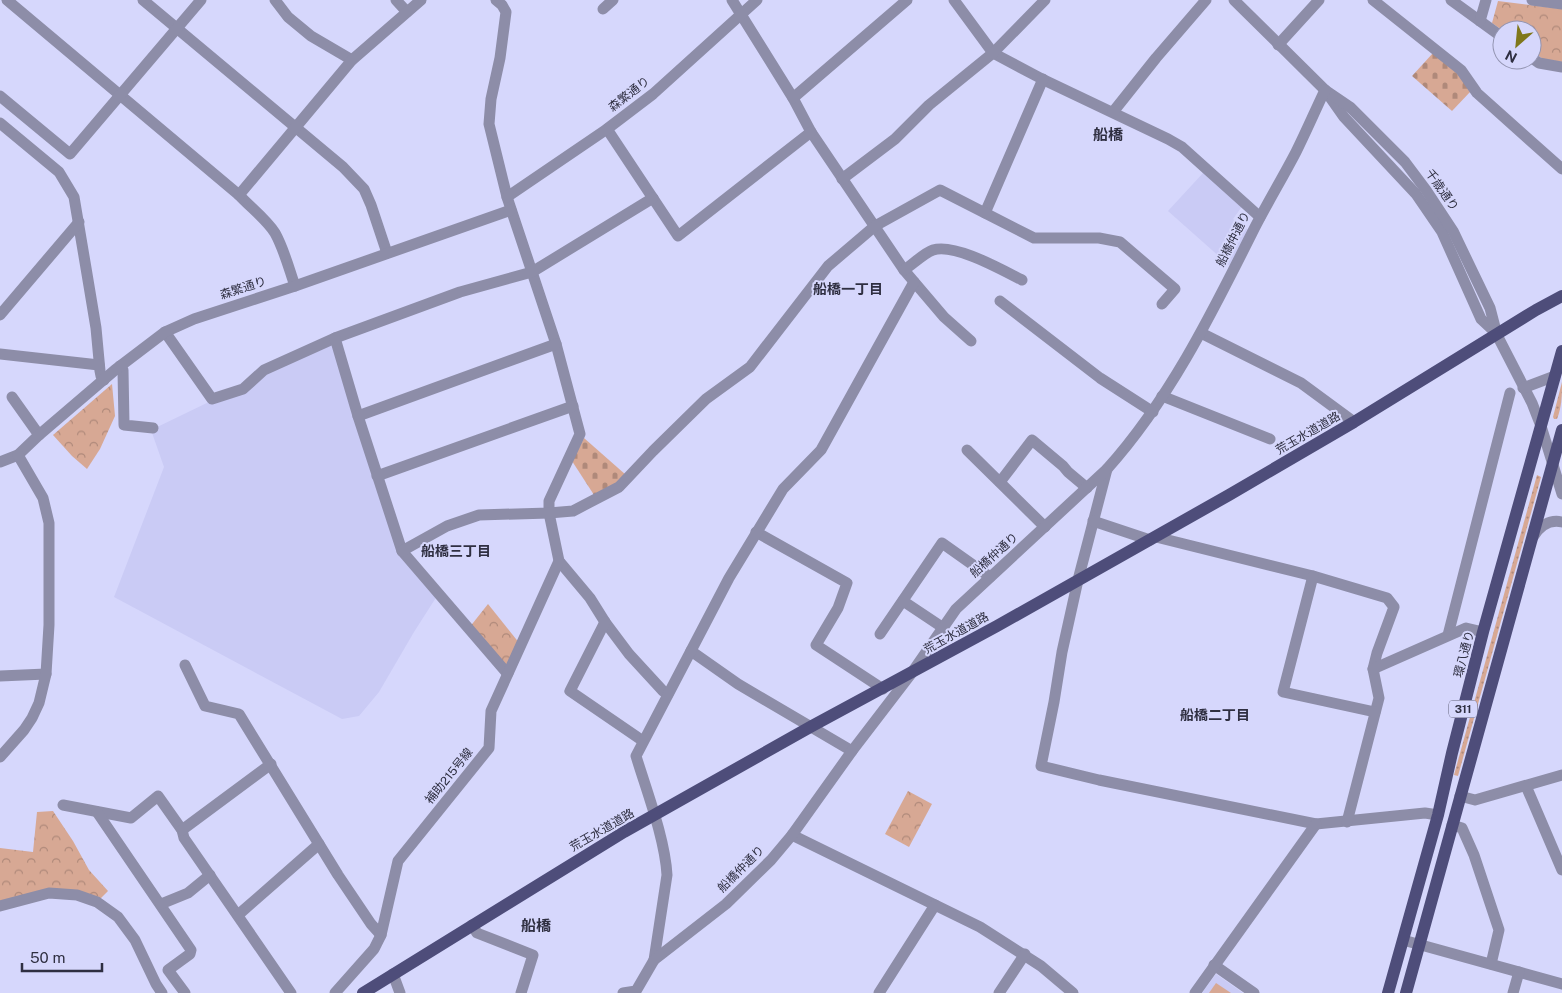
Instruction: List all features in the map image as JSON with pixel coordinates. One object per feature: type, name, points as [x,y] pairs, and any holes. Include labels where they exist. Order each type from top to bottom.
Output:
[{"type":"main road","name":"荒玉水道道路","points":[[363,993],[624,832],[1153,538],[1354,422],[1562,296]]},
{"type":"main road","name":"環八通り","points":[[1388,993],[1438,814],[1484,632],[1562,351]]},
{"type":"main road","name":"311","points":[[1406,993],[1562,430]]},
{"type":"street","points":[[7,0],[239,195],[274,233],[295,286]]},
{"type":"street","points":[[143,0],[343,167],[364,189],[387,254]]},
{"type":"street","points":[[0,96],[70,154],[201,0]]},
{"type":"street","points":[[275,0],[288,17],[311,36],[352,60]]},
{"type":"street","points":[[396,0],[407,12]]},
{"type":"street","points":[[239,195],[352,60],[421,0]]},
{"type":"street","points":[[496,0],[506,12],[500,58],[491,99],[489,124],[507,197],[556,344],[580,434],[549,501],[549,513],[559,561],[590,598],[629,654],[668,694]]},
{"type":"street","points":[[603,9],[613,0]]},
{"type":"street","points":[[732,0],[793,98],[811,132],[904,270],[944,317],[971,341]]},
{"type":"street","name":"森繁通り","points":[[507,197],[607,129],[653,94],[757,0]]},
{"type":"street","points":[[793,98],[907,0]]},
{"type":"street","points":[[954,0],[993,54],[1182,147],[1260,217]]},
{"type":"street","points":[[842,179],[895,139],[928,105],[993,54],[1045,0]]},
{"type":"street","points":[[1113,112],[1144,72],[1206,0]]},
{"type":"street","name":"千歳通り","points":[[1234,0],[1325,90],[1350,107],[1404,162],[1426,190],[1453,231],[1490,308],[1497,335],[1532,403],[1541,426],[1562,494]]},
{"type":"street","points":[[1278,45],[1319,0]]},
{"type":"street","points":[[1373,0],[1461,70],[1477,93],[1562,170]]},
{"type":"street","points":[[1450,0],[1492,30]]},
{"type":"street","points":[[1480,21],[1486,0]]},
{"type":"street","points":[[1532,0],[1562,4]]},
{"type":"street","points":[[1542,63],[1562,66]]},
{"type":"street","points":[[985,214],[1043,79]]},
{"type":"street","name":"船橋仲通り","points":[[623,993],[636,992],[654,960],[726,904],[771,860],[792,836],[852,751],[911,674],[956,609],[1087,488],[1124,451],[1152,412],[1202,332],[1260,217],[1296,152],[1325,90]]},
{"type":"street","points":[[0,123],[59,172],[74,197],[96,328],[99,365],[101,376],[104,380]]},
{"type":"street","points":[[607,129],[678,236],[811,132]]},
{"type":"street","points":[[402,551],[447,526],[479,515],[573,511],[619,487],[706,399],[750,367],[828,266],[874,226],[940,190],[1034,238],[1099,238],[1120,242],[1175,290],[1162,304]]},
{"type":"street","points":[[165,332],[212,399],[244,389],[264,370],[335,338],[460,292],[532,272],[652,198]]},
{"type":"street","name":"森繁通り","points":[[18,455],[39,434],[120,366],[165,332],[194,319],[295,286],[511,210]]},
{"type":"street","points":[[0,315],[79,222]]},
{"type":"street","points":[[904,270],[932,250],[948,248],[991,264],[1022,280]]},
{"type":"street","points":[[654,960],[667,875],[666,862],[636,756],[729,578],[783,489],[821,450],[914,282]]},
{"type":"street","points":[[1000,300],[1100,378],[1152,412]]},
{"type":"street","points":[[1202,332],[1301,383],[1354,422]]},
{"type":"street","points":[[335,338],[402,551],[508,673]]},
{"type":"street","points":[[358,416],[556,344]]},
{"type":"street","points":[[0,354],[99,365]]},
{"type":"street","points":[[120,366],[123,370],[124,425],[154,428]]},
{"type":"street","points":[[1523,388],[1555,376]]},
{"type":"street","points":[[1448,635],[1510,393]]},
{"type":"street","points":[[1162,396],[1270,439]]},
{"type":"street","points":[[12,397],[39,434]]},
{"type":"street","points":[[377,476],[573,406]]},
{"type":"street","points":[[1000,482],[1032,440],[1087,488]]},
{"type":"street","points":[[967,450],[1045,527]]},
{"type":"street","points":[[0,462],[18,455],[43,498],[49,523],[49,625],[46,674],[39,703],[32,718],[0,757]]},
{"type":"street","points":[[1107,469],[1078,580],[1062,652],[1041,766],[1099,780],[1316,824],[1425,812],[1438,814]]},
{"type":"street","points":[[1093,521],[1153,538],[1313,576],[1387,598],[1391,602],[1394,607],[1377,653],[1374,668],[1380,698],[1347,822]]},
{"type":"street","points":[[1531,540],[1541,527],[1550,522],[1562,522]]},
{"type":"street","points":[[756,532],[847,583],[838,608],[816,645],[883,689]]},
{"type":"street","points":[[880,634],[942,543],[990,577]]},
{"type":"street","name":"補助215号線","points":[[334,993],[374,949],[381,936],[398,861],[489,748],[491,710],[559,561]]},
{"type":"street","points":[[1313,576],[1282,692],[1375,712]]},
{"type":"street","points":[[903,601],[942,627]]},
{"type":"street","points":[[605,622],[570,691],[643,741]]},
{"type":"street","points":[[1374,668],[1466,628],[1484,632]]},
{"type":"street","points":[[691,651],[738,684],[852,751]]},
{"type":"street","points":[[185,665],[205,706],[239,714],[319,844],[371,924],[381,936]]},
{"type":"street","points":[[0,676],[46,674]]},
{"type":"street","points":[[182,830],[271,764]]},
{"type":"street","points":[[1460,796],[1475,800],[1562,775]]},
{"type":"street","points":[[1526,786],[1562,870]]},
{"type":"street","points":[[63,805],[132,818],[158,796],[182,830],[184,838],[291,993]]},
{"type":"street","points":[[97,812],[191,950],[190,954],[168,970],[185,993]]},
{"type":"street","points":[[1194,993],[1316,824]]},
{"type":"street","points":[[1452,825],[1462,828],[1474,855],[1499,930],[1491,964]]},
{"type":"street","points":[[792,836],[980,927],[1041,966],[1069,992]]},
{"type":"street","points":[[238,915],[319,844]]},
{"type":"street","points":[[161,904],[188,893],[210,875]]},
{"type":"street","points":[[0,906],[49,893],[76,895],[97,902],[118,917],[135,940],[162,993]]},
{"type":"street","points":[[879,993],[935,905]]},
{"type":"street","points":[[472,925],[477,933],[533,955],[521,993]]},
{"type":"street","points":[[1403,940],[1562,984]]},
{"type":"street","points":[[999,993],[1024,954]]},
{"type":"street","points":[[1214,965],[1254,993]]},
{"type":"street","points":[[1513,993],[1519,972]]},
{"type":"street","points":[[393,974],[400,993]]},
{"type":"shaded area","points":[[1204,172],[1243,205],[1233,219],[1250,231],[1230,266],[1168,211]]},
{"type":"shaded area","points":[[334,342],[401,552],[437,596],[379,692],[359,716],[342,719],[114,597],[164,467],[151,430],[265,372]]},
{"type":"shaded area","points":[[1216,974],[1243,993],[1202,993]]},
{"type":"green space","points":[[1498,1],[1562,9],[1562,62],[1542,58],[1542,20],[1493,20]]},
{"type":"green space","points":[[1433,53],[1459,72],[1471,91],[1452,111],[1412,76]]},
{"type":"green space","points":[[1562,382],[1560,410],[1557,419],[1554,419],[1553,417]]},
{"type":"green space","points":[[112,384],[115,416],[100,449],[87,469],[53,435]]},
{"type":"green space","points":[[584,438],[626,475],[619,482],[594,495],[572,461]]},
{"type":"green space","points":[[1537,475],[1541,477],[1458,776],[1454,775]]},
{"type":"green space","points":[[488,604],[520,644],[508,671],[469,628]]},
{"type":"green space","points":[[908,791],[932,804],[909,847],[885,834]]},
{"type":"green space","points":[[53,811],[89,870],[108,891],[99,900],[77,893],[0,905],[0,848],[33,852],[37,812]]},
{"type":"green space","points":[[1216,983],[1231,993],[1209,993]]},
{"type":"district","name":"船橋","points":[[1108,134]]},
{"type":"district","name":"船橋一丁目","points":[[848,289]]},
{"type":"district","name":"船橋三丁目","points":[[456,551]]},
{"type":"district","name":"船橋二丁目","points":[[1215,715]]},
{"type":"district","name":"船橋","points":[[536,925]]}]
